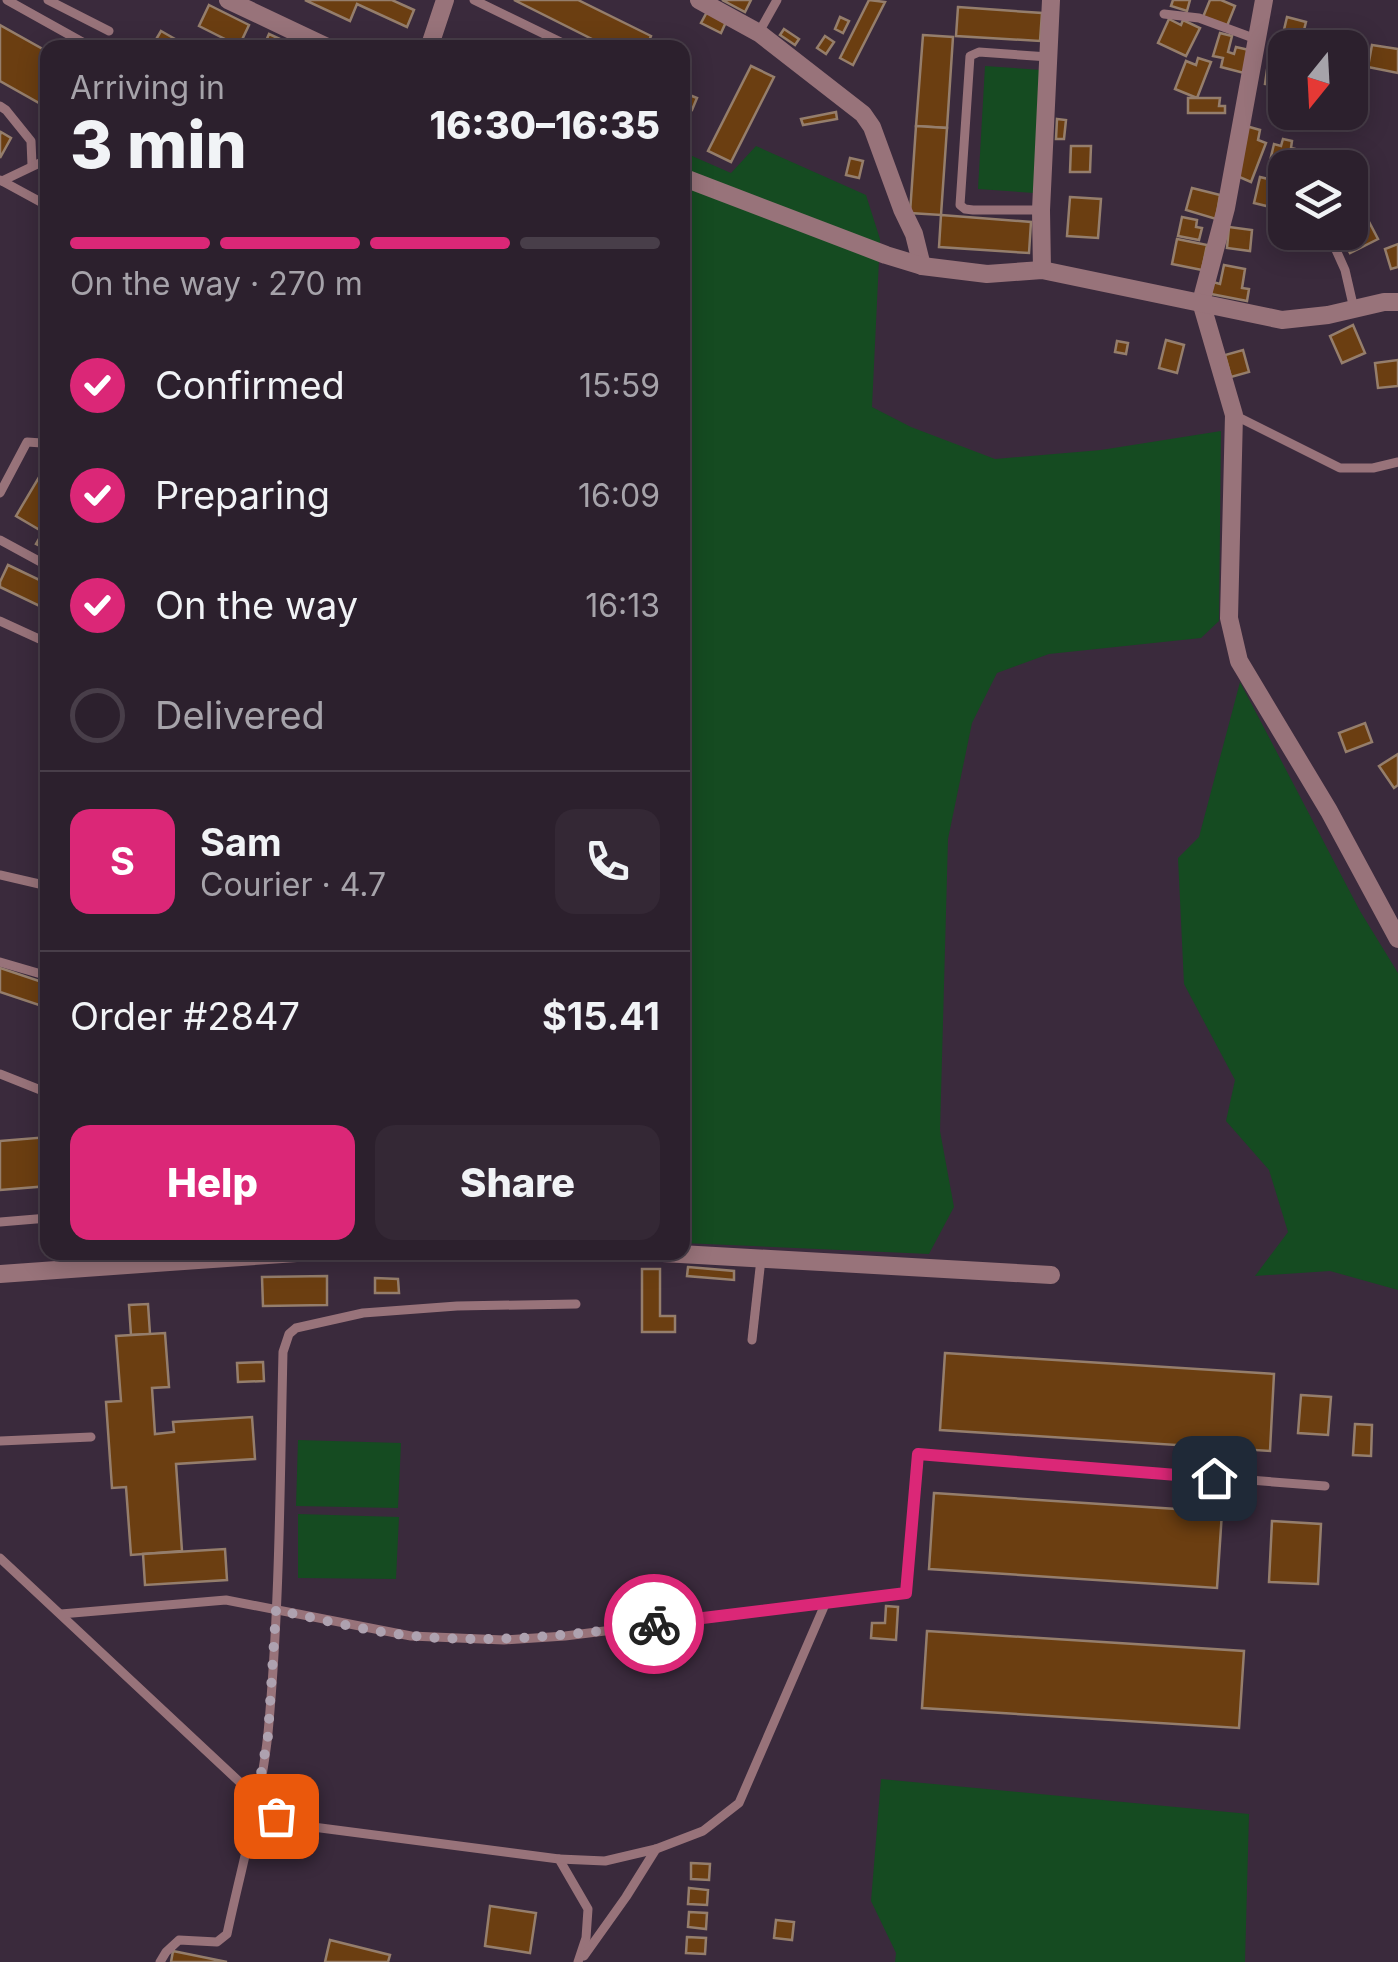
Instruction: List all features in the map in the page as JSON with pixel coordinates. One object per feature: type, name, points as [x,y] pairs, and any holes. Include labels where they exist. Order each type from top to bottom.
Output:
[{"type":"street","points":[[228,0],[312,40]]},
{"type":"street","points":[[432,40],[445,0]]},
{"type":"street","points":[[699,0],[759,33],[863,114],[872,127],[914,234],[922,266]]},
{"type":"street","points":[[1042,270],[1041,210],[1052,0]]},
{"type":"street","points":[[1264,0],[1226,208],[1201,302],[1234,414],[1229,618],[1239,660],[1328,810],[1398,939]]},
{"type":"street","points":[[690,179],[886,256],[922,266],[987,274],[1042,270],[1282,320],[1398,302]]},
{"type":"street","points":[[690,1255],[1052,1275]]},
{"type":"street","points":[[0,1274],[198,1260]]},
{"type":"lane","points":[[7,0],[79,40]]},
{"type":"lane","points":[[48,0],[109,32]]},
{"type":"lane","points":[[474,0],[556,40]]},
{"type":"lane","points":[[759,33],[778,0]]},
{"type":"lane","points":[[1164,14],[1199,18],[1256,39]]},
{"type":"lane","points":[[1041,210],[972,210],[960,205],[970,56],[978,52],[1049,57]]},
{"type":"lane","points":[[0,106],[31,141],[32,165]]},
{"type":"lane","points":[[1,180],[40,162]]},
{"type":"lane","points":[[1,180],[40,202]]},
{"type":"lane","points":[[1336,250],[1354,309]]},
{"type":"lane","points":[[1234,414],[1340,468],[1373,468],[1398,462]]},
{"type":"lane","points":[[0,492],[27,442],[40,444]]},
{"type":"lane","points":[[0,540],[40,562]]},
{"type":"lane","points":[[0,621],[40,639]]},
{"type":"lane","points":[[0,876],[40,884]]},
{"type":"lane","points":[[0,962],[40,974]]},
{"type":"lane","points":[[0,1074],[40,1090]]},
{"type":"lane","points":[[0,1222],[40,1219]]},
{"type":"lane","points":[[752,1340],[760,1259]]},
{"type":"lane","points":[[160,1962],[178,1940],[217,1942],[227,1934],[256,1800],[268,1736],[276,1610],[283,1352],[289,1334],[296,1328],[362,1313],[457,1306],[576,1304]]},
{"type":"lane","points":[[0,1441],[91,1437]]},
{"type":"lane","points":[[61,1614],[226,1600],[411,1636],[504,1640],[565,1636],[906,1593],[918,1454],[1325,1486]]},
{"type":"lane","points":[[0,1558],[276,1816],[313,1827],[605,1862],[703,1831],[739,1803],[826,1602]]},
{"type":"lane","points":[[579,1962],[656,1849]]},
{"type":"lane","points":[[559,1859],[588,1910],[579,1962]]},
{"type":"green space","points":[[985,66],[1042,70],[1034,193],[978,189]]},
{"type":"green space","points":[[756,146],[866,195],[880,239],[872,407],[911,427],[995,459],[1101,450],[1221,431],[1219,621],[1201,638],[1049,654],[997,673],[972,723],[948,839],[940,1131],[954,1207],[929,1254],[690,1243],[690,155],[731,173]]},
{"type":"green space","points":[[1240,682],[1360,911],[1398,973],[1398,1290],[1330,1271],[1255,1276],[1288,1232],[1269,1170],[1226,1121],[1235,1080],[1184,984],[1178,858],[1199,837]]},
{"type":"green space","points":[[298,1440],[401,1443],[398,1508],[296,1506]]},
{"type":"green space","points":[[298,1514],[399,1517],[396,1579],[298,1578]]},
{"type":"green space","points":[[881,1779],[1249,1814],[1245,1962],[895,1962],[896,1953],[871,1901]]},
{"type":"building","points":[[305,0],[392,0],[414,10],[407,27],[357,4],[350,21]]},
{"type":"building","points":[[514,0],[578,0],[651,36],[649,40],[594,40]]},
{"type":"building","points":[[722,0],[751,0],[745,12]]},
{"type":"building","points":[[869,0],[885,2],[853,65],[840,58]]},
{"type":"building","points":[[1173,0],[1190,0],[1187,11],[1171,6]]},
{"type":"building","points":[[1210,0],[1235,6],[1227,26],[1203,17]]},
{"type":"building","points":[[209,5],[249,25],[242,40],[227,40],[199,26]]},
{"type":"building","points":[[958,7],[1042,13],[1040,41],[956,36]]},
{"type":"building","points":[[707,12],[726,22],[721,33],[701,23]]},
{"type":"building","points":[[840,17],[849,21],[843,33],[835,29]]},
{"type":"building","points":[[1287,17],[1306,22],[1304,30],[1284,30]]},
{"type":"building","points":[[1169,19],[1200,28],[1186,56],[1158,43]]},
{"type":"building","points":[[0,25],[40,48],[40,104],[0,81]]},
{"type":"building","points":[[784,29],[799,39],[795,45],[780,35]]},
{"type":"building","points":[[161,31],[177,40],[156,40]]},
{"type":"building","points":[[1220,33],[1232,36],[1228,52],[1234,54],[1236,47],[1249,50],[1244,73],[1221,67],[1223,58],[1213,56]]},
{"type":"building","points":[[923,35],[953,37],[947,128],[916,126]]},
{"type":"building","points":[[825,36],[834,42],[826,54],[817,48]]},
{"type":"building","points":[[1372,45],[1398,49],[1398,73],[1368,67]]},
{"type":"building","points":[[1198,58],[1211,62],[1197,98],[1175,89],[1186,61],[1196,65]]},
{"type":"building","points":[[751,66],[774,77],[731,162],[708,151]]},
{"type":"building","points":[[690,95],[697,98],[690,109]]},
{"type":"building","points":[[1188,98],[1220,98],[1219,106],[1225,106],[1225,113],[1188,113]]},
{"type":"building","points":[[836,112],[837,119],[803,125],[801,119]]},
{"type":"building","points":[[1057,119],[1066,120],[1064,139],[1056,139]]},
{"type":"building","points":[[916,126],[947,128],[941,215],[910,213]]},
{"type":"building","points":[[1246,126],[1260,130],[1258,140],[1266,143],[1251,182],[1237,176]]},
{"type":"building","points":[[1,132],[11,138],[0,158],[0,135]]},
{"type":"building","points":[[1283,139],[1292,141],[1291,148],[1295,149],[1273,150],[1274,144],[1281,146]]},
{"type":"building","points":[[1071,146],[1091,146],[1090,172],[1070,172]]},
{"type":"building","points":[[850,158],[863,161],[859,178],[846,175]]},
{"type":"building","points":[[1260,177],[1268,179],[1268,206],[1254,203]]},
{"type":"building","points":[[1192,188],[1220,195],[1216,219],[1186,210]]},
{"type":"building","points":[[1070,197],[1101,199],[1098,238],[1067,236]]},
{"type":"building","points":[[941,215],[1031,222],[1029,253],[939,247]]},
{"type":"building","points":[[1182,217],[1197,220],[1196,227],[1202,228],[1199,240],[1178,236]]},
{"type":"building","points":[[1368,220],[1378,239],[1368,244]]},
{"type":"building","points":[[1229,227],[1252,230],[1250,251],[1227,248]]},
{"type":"building","points":[[1177,239],[1207,245],[1202,270],[1172,264]]},
{"type":"building","points":[[1398,244],[1398,267],[1391,269],[1385,249]]},
{"type":"building","points":[[1224,265],[1245,269],[1242,288],[1249,289],[1247,301],[1211,294],[1213,282],[1220,284]]},
{"type":"building","points":[[1353,325],[1365,353],[1342,363],[1330,336]]},
{"type":"building","points":[[1166,340],[1184,345],[1177,373],[1159,368]]},
{"type":"building","points":[[1117,341],[1128,343],[1126,354],[1115,352]]},
{"type":"building","points":[[1243,350],[1249,372],[1231,377],[1225,355]]},
{"type":"building","points":[[1398,360],[1398,386],[1378,388],[1375,363]]},
{"type":"building","points":[[40,476],[40,530],[16,516]]},
{"type":"building","points":[[8,565],[40,580],[40,606],[0,587]]},
{"type":"building","points":[[1365,723],[1372,742],[1346,752],[1339,733]]},
{"type":"building","points":[[1398,754],[1398,785],[1394,788],[1379,766]]},
{"type":"building","points":[[0,968],[40,981],[40,1005],[0,992]]},
{"type":"building","points":[[40,1138],[40,1187],[0,1190],[0,1141]]},
{"type":"building","points":[[688,1267],[734,1271],[734,1280],[687,1276]]},
{"type":"building","points":[[642,1269],[660,1269],[660,1316],[675,1316],[675,1332],[642,1332]]},
{"type":"building","points":[[327,1276],[327,1305],[263,1306],[262,1277]]},
{"type":"building","points":[[375,1278],[398,1279],[399,1293],[375,1293]]},
{"type":"building","points":[[148,1304],[150,1334],[131,1335],[129,1305]]},
{"type":"building","points":[[165,1333],[169,1387],[152,1388],[155,1434],[174,1432],[173,1422],[252,1417],[255,1459],[176,1464],[182,1551],[131,1555],[126,1487],[112,1488],[106,1402],[121,1401],[116,1336]]},
{"type":"building","points":[[945,1353],[1274,1374],[1270,1451],[940,1430]]},
{"type":"building","points":[[263,1362],[264,1381],[238,1382],[237,1363]]},
{"type":"building","points":[[1301,1395],[1331,1397],[1328,1435],[1298,1433]]},
{"type":"building","points":[[1355,1424],[1372,1425],[1371,1456],[1353,1455]]},
{"type":"building","points":[[934,1493],[1222,1512],[1217,1588],[929,1569]]},
{"type":"building","points":[[1272,1521],[1321,1524],[1318,1584],[1269,1582]]},
{"type":"building","points":[[225,1549],[227,1580],[145,1585],[143,1554]]},
{"type":"building","points":[[886,1606],[898,1607],[896,1640],[871,1638],[872,1623],[885,1623]]},
{"type":"building","points":[[927,1631],[1244,1651],[1239,1728],[922,1708]]},
{"type":"building","points":[[691,1863],[710,1864],[709,1880],[691,1879]]},
{"type":"building","points":[[689,1888],[708,1890],[707,1905],[688,1904]]},
{"type":"building","points":[[490,1906],[536,1913],[530,1953],[485,1946]]},
{"type":"building","points":[[689,1912],[707,1913],[706,1929],[688,1927]]},
{"type":"building","points":[[776,1920],[794,1922],[792,1940],[774,1938]]},
{"type":"building","points":[[687,1937],[706,1938],[705,1954],[686,1953]]},
{"type":"building","points":[[330,1940],[390,1955],[388,1962],[325,1962]]},
{"type":"building","points":[[173,1951],[227,1962],[171,1962]]},
{"type":"way so far","points":[[276,1816],[256,1800],[268,1736],[276,1610],[411,1636],[504,1640],[654,1624]]},
{"type":"route","points":[[654,1624],[906,1593],[918,1454],[1214,1478]]}]
